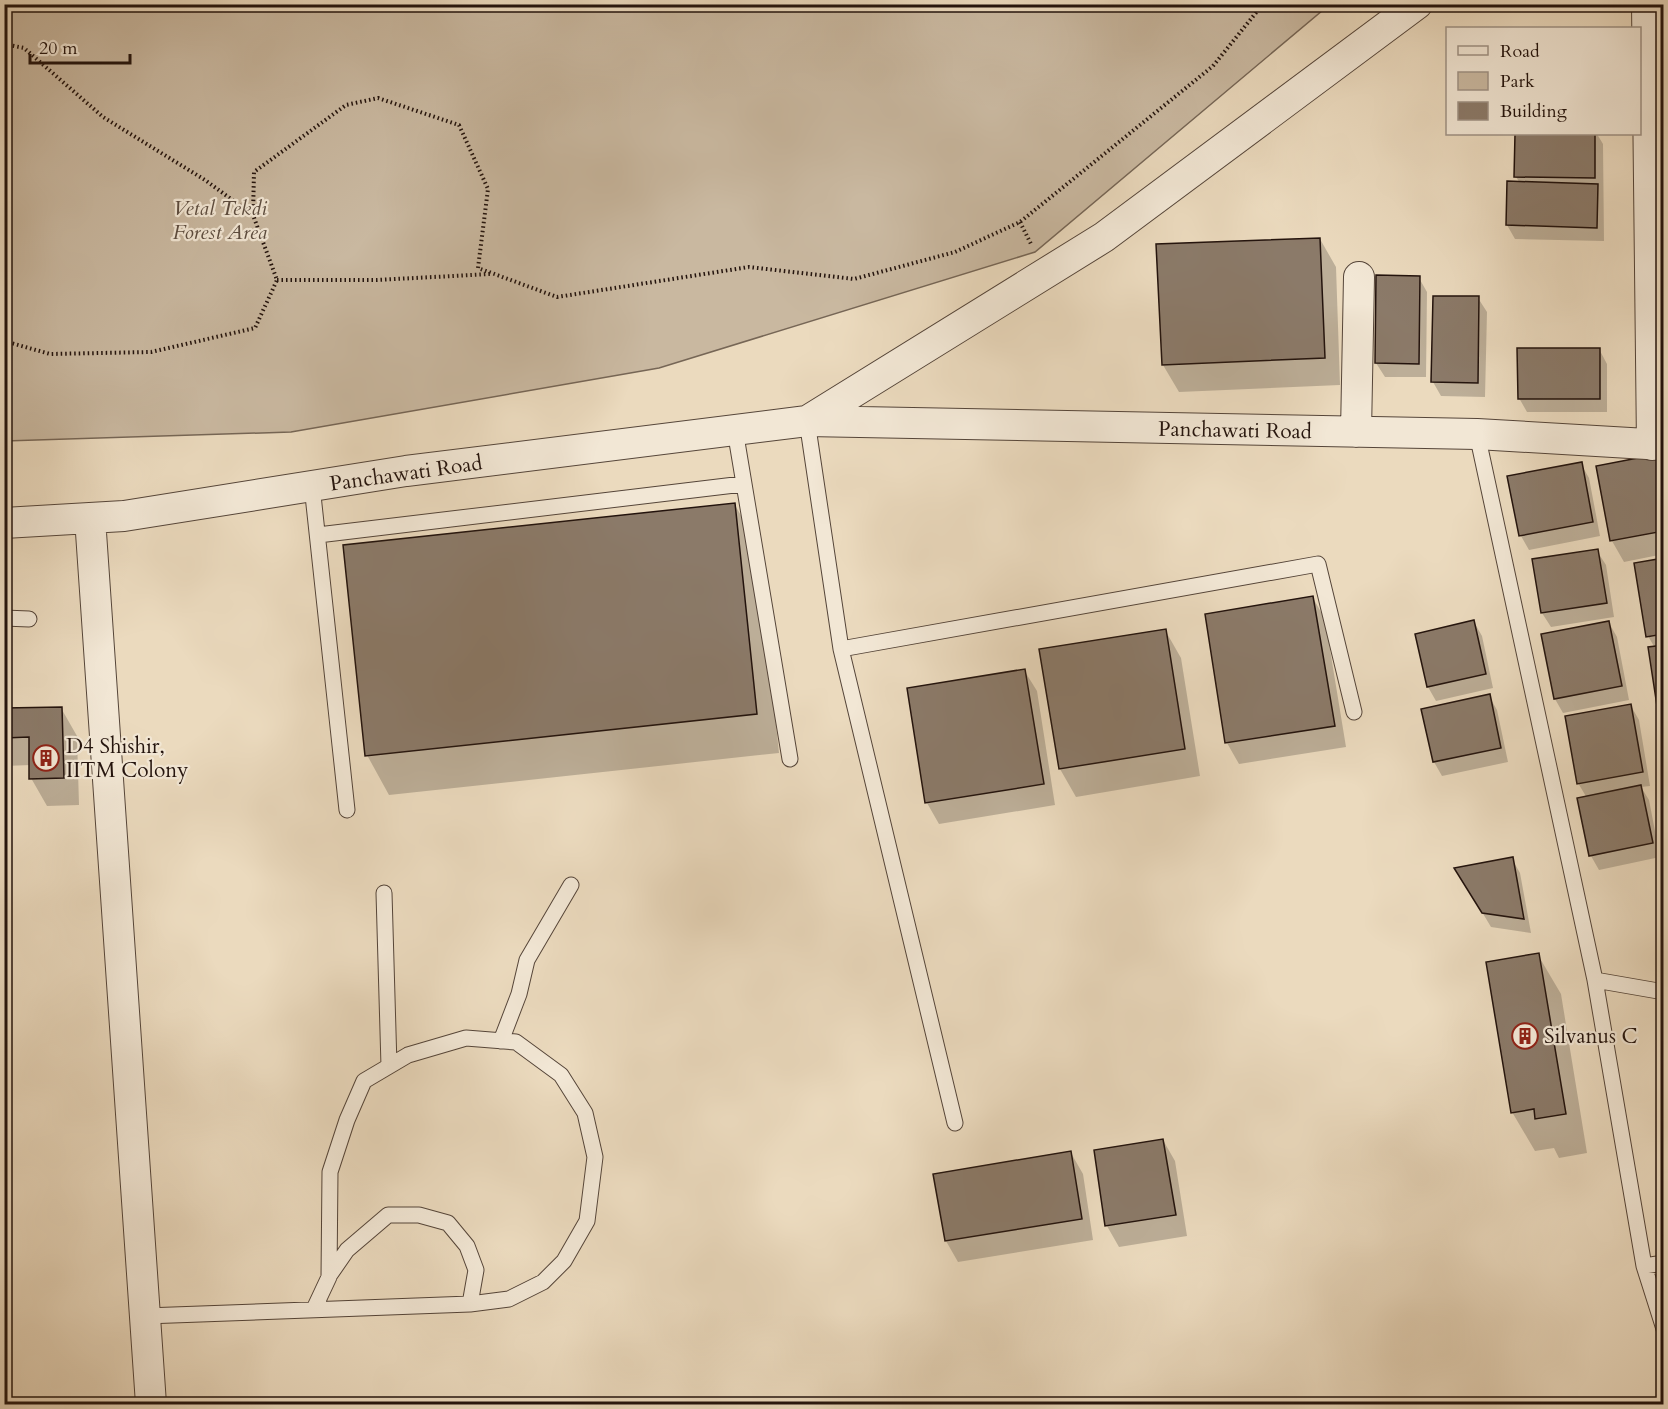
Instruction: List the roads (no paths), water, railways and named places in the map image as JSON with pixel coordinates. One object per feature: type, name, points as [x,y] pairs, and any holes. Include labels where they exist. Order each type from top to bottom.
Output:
[{"type":"street","name":"Panchawati Road","points":[[807,421],[1104,237],[1417,4]]},
{"type":"street","points":[[1647,4],[1656,118],[1658,445]]},
{"type":"street","points":[[1356,432],[1359,277]]},
{"type":"street","name":"Panchawati Road","points":[[4,523],[124,516],[406,471],[807,421],[1477,434],[1658,445]]},
{"type":"street","points":[[90,518],[151,1404]]},
{"type":"lane","points":[[807,421],[841,648],[955,1123]]},
{"type":"lane","points":[[735,430],[790,759]]},
{"type":"lane","points":[[1477,434],[1595,980],[1644,1266],[1664,1329]]},
{"type":"lane","points":[[318,535],[743,484]]},
{"type":"lane","points":[[312,486],[347,810]]},
{"type":"lane","points":[[841,648],[1318,564],[1354,712]]},
{"type":"lane","points":[[4,618],[29,619]]},
{"type":"lane","points":[[501,1041],[519,994],[527,960],[572,885]]},
{"type":"lane","points":[[384,893],[389,1066]]},
{"type":"lane","points":[[1595,980],[1664,992]]},
{"type":"lane","points":[[145,1316],[470,1304],[509,1299],[543,1282],[564,1261],[587,1221],[595,1157],[585,1113],[561,1075],[516,1042],[466,1038],[408,1055],[364,1081],[347,1120],[330,1172],[329,1277]]},
{"type":"lane","points":[[314,1309],[329,1277],[347,1250],[388,1215],[419,1215],[448,1223],[467,1246],[476,1270],[470,1304]]},
{"type":"lane","points":[[1644,1266],[1664,1263]]},
{"type":"place","name":"D4 Shishir, IITM Colony","points":[[46,758]]},
{"type":"place","name":"Silvanus C","points":[[1525,1036]]},
{"type":"park label","name":"Vetal Tekdi Forest Area","points":[[220,220]]}]
